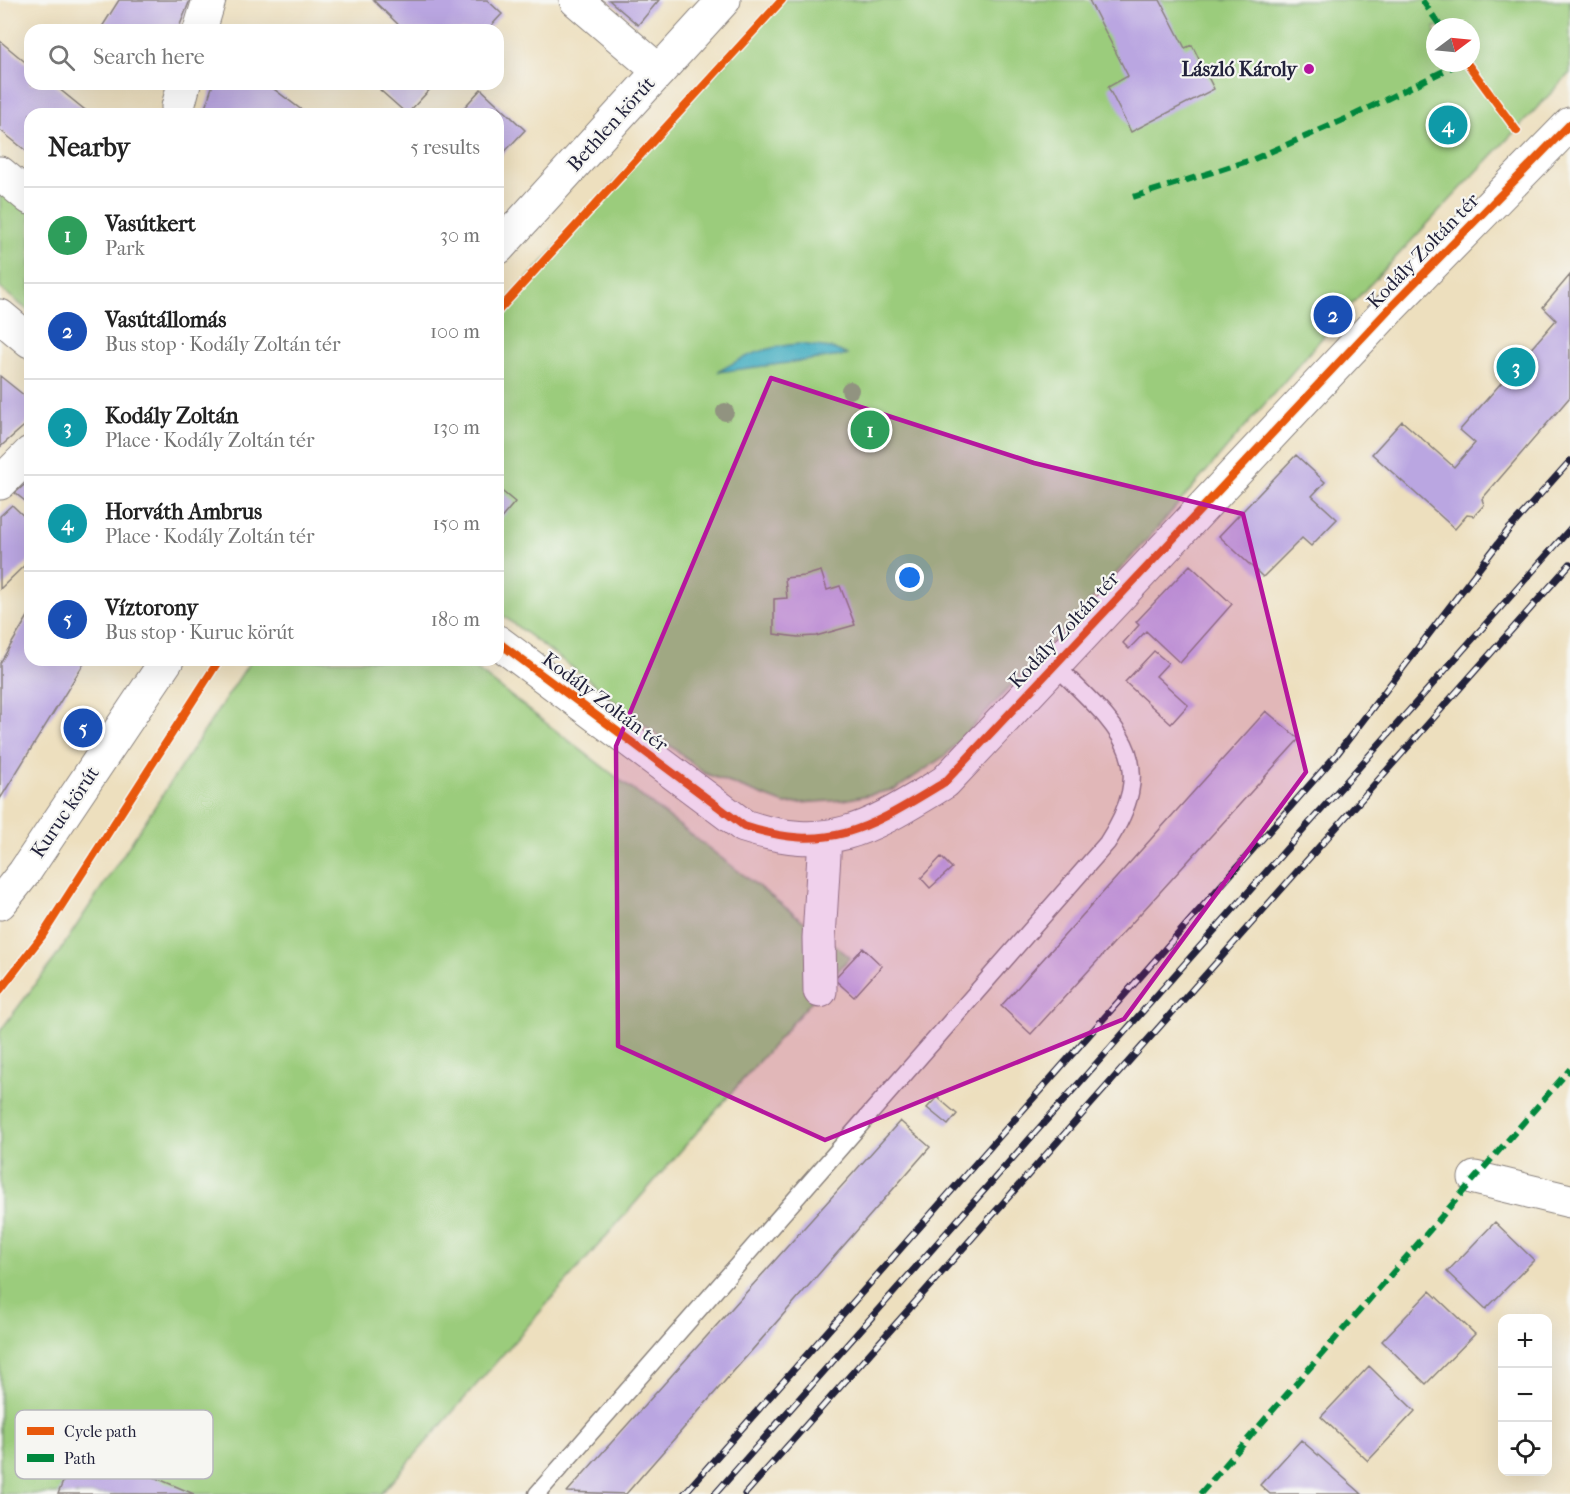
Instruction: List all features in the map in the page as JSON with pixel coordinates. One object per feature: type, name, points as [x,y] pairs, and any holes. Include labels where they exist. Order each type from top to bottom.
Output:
[{"type":"street","points":[[202,24],[209,0]]},
{"type":"street","points":[[576,0],[659,71]]},
{"type":"street","name":"Bethlen körút","points":[[504,241],[724,0]]},
{"type":"street","name":"Kodály Zoltán tér","points":[[504,646],[744,826],[768,834],[825,837],[860,830],[945,782],[1414,284],[1568,129]]},
{"type":"street","points":[[0,173],[24,193]]},
{"type":"street","points":[[0,316],[24,336]]},
{"type":"street","points":[[0,483],[24,459]]},
{"type":"street","name":"Kuruc körút","points":[[0,903],[24,873],[163,666]]},
{"type":"street","points":[[820,991],[819,938],[825,837]]},
{"type":"street","points":[[1475,1178],[1570,1201]]},
{"type":"lane","points":[[537,1494],[1107,843],[1118,826],[1132,793],[1132,774],[1127,746],[1116,727],[1054,664]]},
{"type":"highlighted area","points":[[771,378],[1034,463],[1243,514],[1306,772],[1124,1019],[825,1140],[618,1046],[616,746]]},
{"type":"green space","points":[[782,0],[1570,0],[1570,73],[1347,309],[1140,548],[946,755],[896,789],[844,800],[785,804],[704,773],[589,680],[504,616],[504,304]]},
{"type":"green space","points":[[0,183],[24,203],[24,307],[0,288]]},
{"type":"green space","points":[[247,666],[472,666],[850,957],[381,1494],[0,1494],[0,1031],[56,957]]},
{"type":"water","points":[[800,344],[831,348],[849,355],[718,372],[757,352]]},
{"type":"building","points":[[119,0],[190,0],[180,24],[104,24]]},
{"type":"building","points":[[373,0],[487,0],[502,14],[493,24],[398,24]]},
{"type":"building","points":[[609,0],[659,0],[638,25]]},
{"type":"building","points":[[1089,0],[1160,0],[1185,48],[1192,45],[1214,89],[1131,132],[1108,87],[1128,76]]},
{"type":"building","points":[[0,41],[24,61],[24,90],[60,90],[83,108],[24,108],[24,149],[0,130]]},
{"type":"building","points":[[211,90],[275,90],[299,108],[205,108]]},
{"type":"building","points":[[380,90],[429,90],[413,108],[400,108]]},
{"type":"building","points":[[482,90],[501,108],[464,108]]},
{"type":"building","points":[[504,110],[525,130],[504,153]]},
{"type":"building","points":[[1570,275],[1570,397],[1482,499],[1484,505],[1474,516],[1467,515],[1455,529],[1372,454],[1402,421],[1454,467],[1475,443],[1460,430],[1556,320],[1543,307]]},
{"type":"building","points":[[0,376],[24,395],[24,426],[0,447]]},
{"type":"building","points":[[1296,455],[1325,482],[1312,496],[1337,519],[1311,546],[1302,538],[1263,577],[1219,536]]},
{"type":"building","points":[[24,485],[24,500],[15,493]]},
{"type":"building","points":[[504,493],[515,502],[504,515]]},
{"type":"building","points":[[12,505],[24,516],[24,566],[0,589],[0,516]]},
{"type":"building","points":[[1190,565],[1232,604],[1180,663],[1146,631],[1129,649],[1123,643],[1139,625],[1136,622]]},
{"type":"building","points":[[821,571],[827,590],[840,586],[855,625],[816,636],[798,637],[774,634],[774,599],[787,598],[785,578]]},
{"type":"building","points":[[24,623],[24,666],[82,666],[0,799],[0,663]]},
{"type":"building","points":[[1154,651],[1168,663],[1156,676],[1188,705],[1171,724],[1125,682]]},
{"type":"building","points":[[1266,711],[1299,739],[1031,1034],[1001,1006]]},
{"type":"building","points":[[941,857],[952,868],[930,888],[921,878]]},
{"type":"building","points":[[863,948],[882,966],[854,997],[834,979]]},
{"type":"building","points":[[937,1097],[957,1114],[948,1125],[927,1108]]},
{"type":"building","points":[[900,1121],[930,1147],[626,1494],[567,1492]]},
{"type":"building","points":[[1495,1222],[1534,1260],[1486,1309],[1447,1272]]},
{"type":"building","points":[[1430,1291],[1475,1334],[1426,1384],[1382,1341]]},
{"type":"building","points":[[1369,1366],[1415,1411],[1368,1461],[1321,1417]]},
{"type":"building","points":[[1301,1440],[1362,1494],[1270,1494],[1260,1485]]},
{"type":"building","points":[[64,1479],[158,1479],[194,1494],[58,1494]]},
{"type":"railway","points":[[684,1494],[1337,754],[1510,528],[1570,461]]},
{"type":"railway","points":[[715,1494],[1570,529]]},
{"type":"railway","points":[[745,1494],[1570,564]]},
{"type":"marked path","points":[[1422,0],[1435,18]]},
{"type":"marked path","points":[[1133,197],[1254,159],[1350,117],[1442,72]]},
{"type":"marked path","points":[[1200,1494],[1570,1069]]},
{"type":"cycle path","points":[[504,304],[782,0]]},
{"type":"cycle path","points":[[1474,72],[1517,131]]},
{"type":"cycle path","points":[[504,646],[744,826],[802,838],[827,836],[873,823],[945,782],[1389,309],[1570,124]]},
{"type":"cycle path","points":[[0,990],[42,936],[215,666]]},
{"type":"place","name":"László Károly","points":[[1309,69]]},
{"type":"place","name":"Horváth Ambrus","points":[[1448,125]]},
{"type":"place","name":"Vasútállomás","points":[[1333,315]]},
{"type":"place","name":"Kodály Zoltán","points":[[1516,367]]},
{"type":"place","name":"Vasútkert","points":[[870,430]]},
{"type":"place","name":"Víztorony","points":[[83,728]]}]
